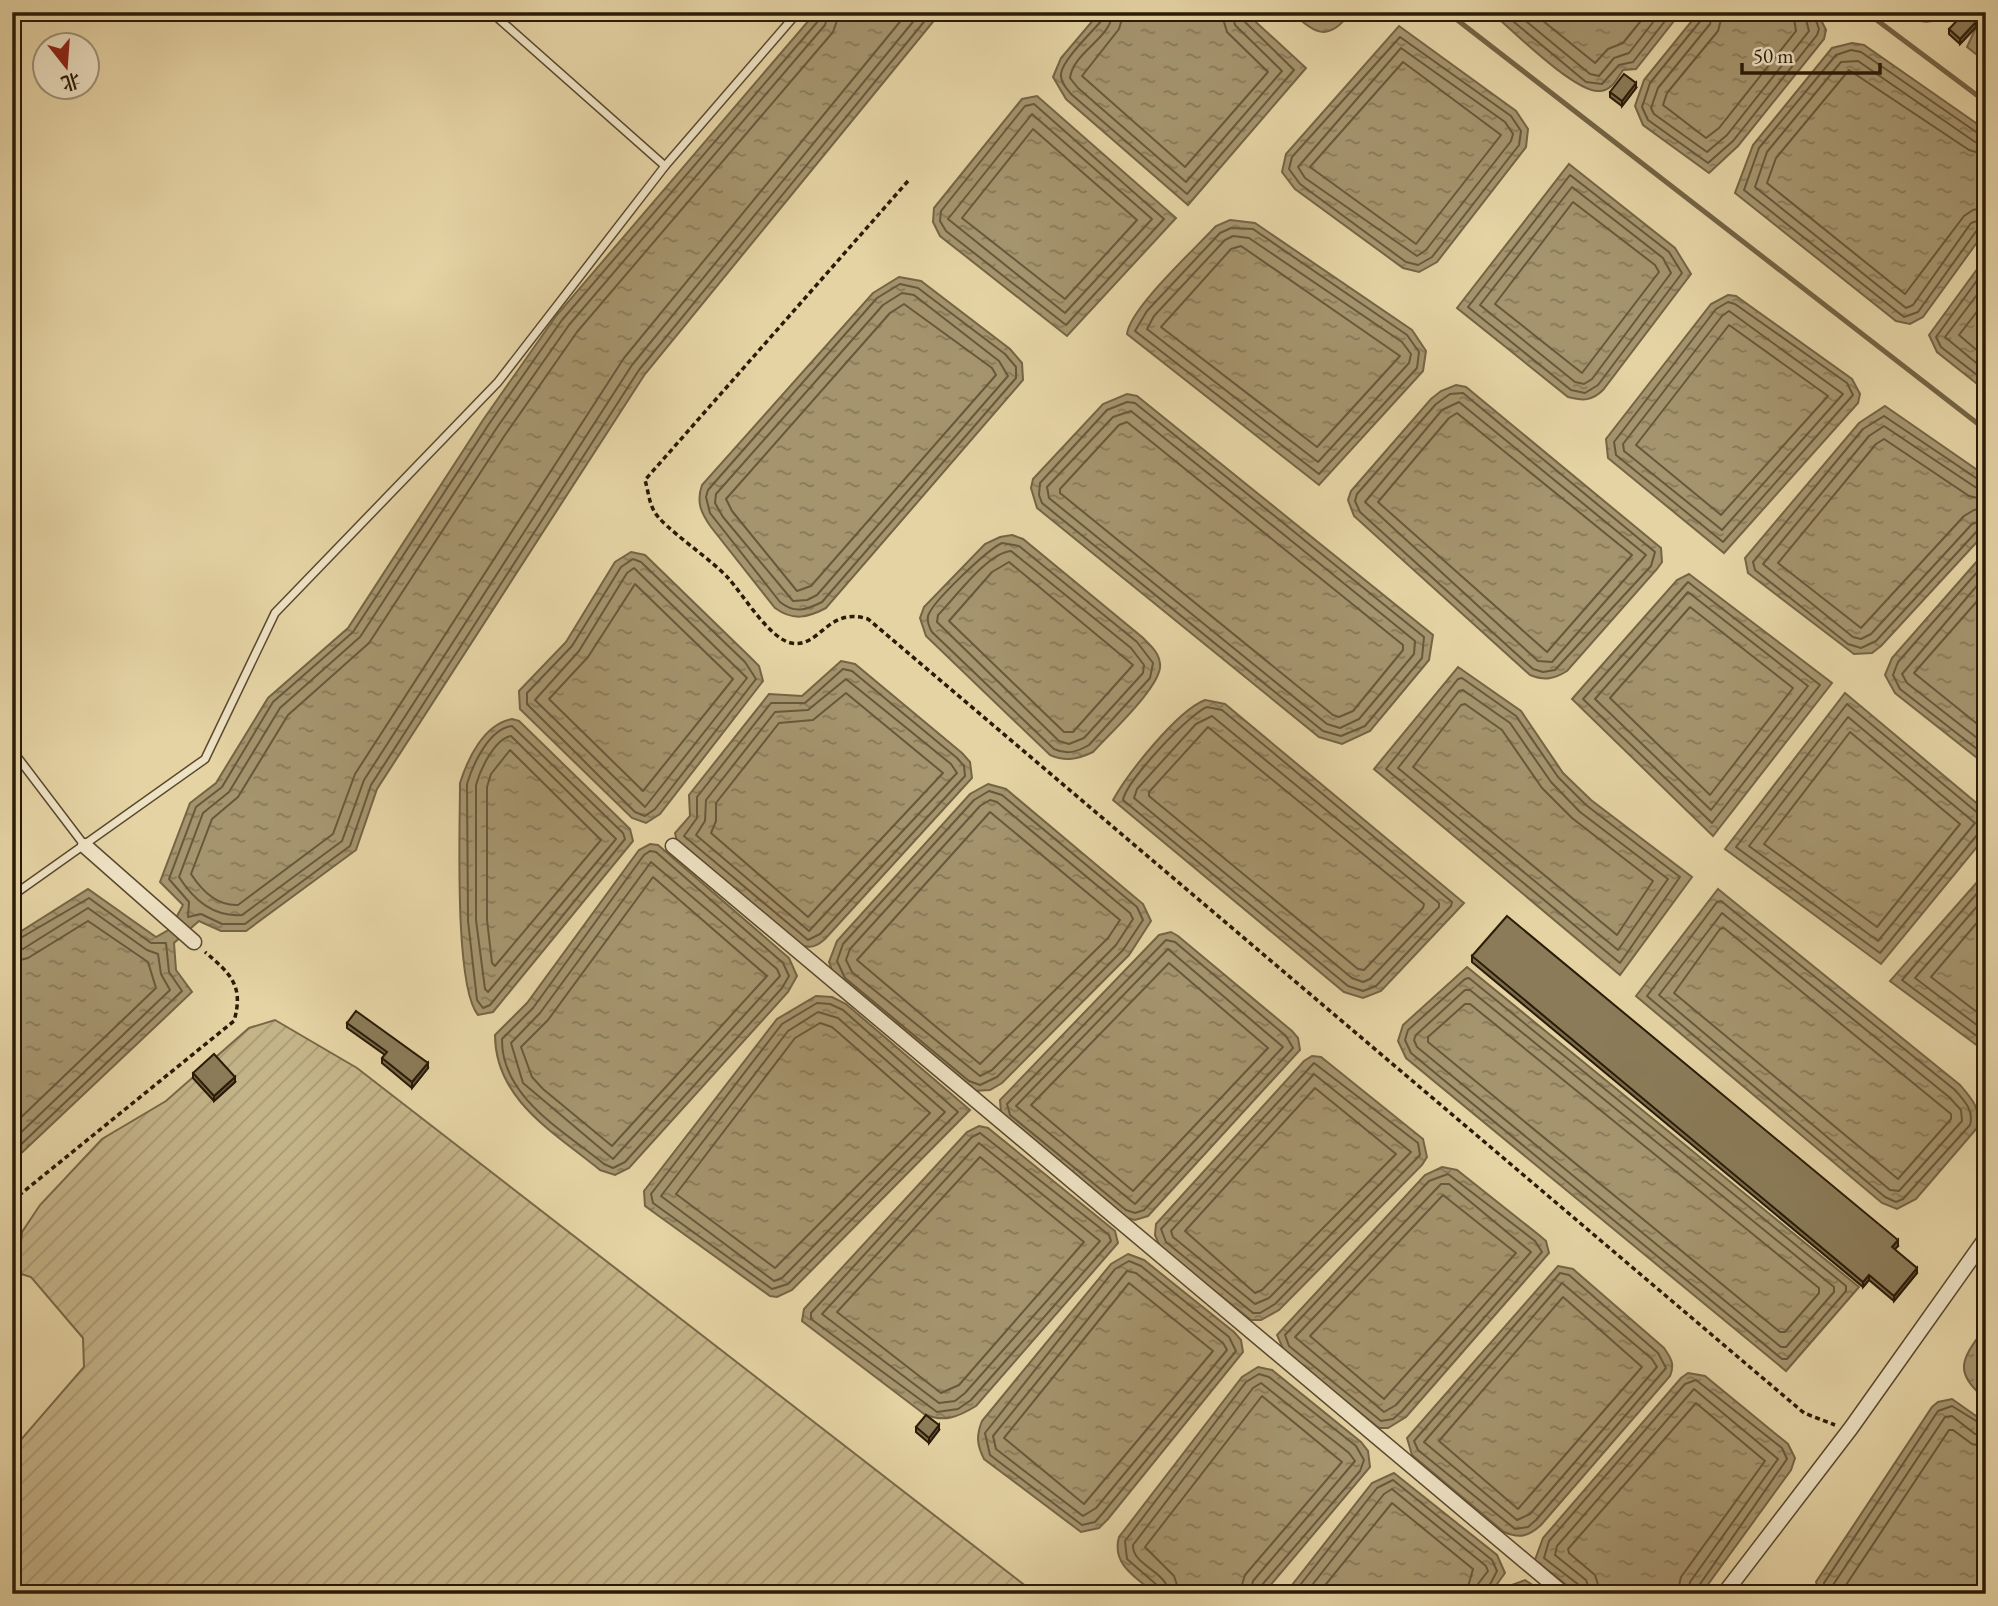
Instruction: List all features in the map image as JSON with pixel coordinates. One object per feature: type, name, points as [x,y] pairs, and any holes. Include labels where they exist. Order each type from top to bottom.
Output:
[{"type":"street","points":[[85,846],[194,942]]},
{"type":"street","points":[[673,846],[1564,1594]]},
{"type":"street","points":[[1724,1594],[1851,1428],[1986,1238]]},
{"type":"lane","points":[[491,12],[665,166]]},
{"type":"lane","points":[[12,896],[66,855],[85,846],[205,759],[275,613],[498,382],[665,166],[799,12]]},
{"type":"lane","points":[[12,750],[85,846]]},
{"type":"path","points":[[908,181],[645,480],[654,512],[727,576],[780,639],[794,644],[810,639],[837,620],[853,614],[868,619],[1804,1413],[1830,1424],[1851,1428]]},
{"type":"path","points":[[12,1201],[234,1021],[240,1000],[234,981],[194,942]]},
{"type":"shaded area","points":[[275,1020],[357,1068],[1036,1594],[12,1594],[12,1450],[84,1367],[83,1338],[31,1277],[18,1273],[22,1232],[40,1205],[102,1139],[166,1101],[249,1028]]},
{"type":"water","points":[[816,12],[941,12],[645,374],[377,789],[356,850],[246,931],[221,931],[199,921],[174,943],[176,970],[192,992],[12,1162],[12,937],[88,889],[156,937],[170,929],[183,905],[160,882],[190,803],[216,783],[268,698],[348,628],[483,420],[556,316]]},
{"type":"water","points":[[1100,12],[1245,12],[1306,68],[1188,205],[1066,99],[1053,77],[1061,58]]},
{"type":"water","points":[[1292,12],[1351,12],[1336,28],[1322,32],[1308,26]]},
{"type":"water","points":[[1491,12],[1681,12],[1636,69],[1623,70],[1611,86],[1600,91],[1589,89],[1560,72]]},
{"type":"water","points":[[1699,12],[1817,12],[1826,30],[1824,39],[1738,146],[1709,173],[1643,125],[1635,106],[1644,80]]},
{"type":"water","points":[[1901,12],[1951,12],[1926,22]]},
{"type":"water","points":[[1983,12],[1986,12],[1986,62],[1967,47]]},
{"type":"water","points":[[1399,26],[1516,111],[1528,129],[1526,147],[1437,262],[1419,272],[1403,268],[1295,189],[1282,172],[1286,154]]},
{"type":"water","points":[[1852,43],[1864,45],[1986,130],[1986,230],[1923,317],[1910,324],[1896,321],[1735,193],[1753,145],[1832,48]]},
{"type":"water","points":[[1037,96],[1176,218],[1067,336],[940,236],[933,222],[934,208],[1022,99]]},
{"type":"water","points":[[1569,164],[1675,248],[1691,274],[1603,390],[1591,398],[1583,399],[1568,397],[1457,308]]},
{"type":"water","points":[[1230,220],[1255,223],[1412,330],[1426,351],[1423,371],[1319,485],[1127,334],[1139,309],[1165,278],[1216,226]]},
{"type":"water","points":[[1986,257],[1986,391],[1937,352],[1929,335]]},
{"type":"water","points":[[899,277],[921,281],[1010,349],[1022,363],[1023,380],[826,608],[806,616],[788,615],[775,608],[707,522],[702,512],[700,491],[702,485],[873,293]]},
{"type":"water","points":[[1728,295],[1736,296],[1852,379],[1860,394],[1858,403],[1724,553],[1608,458],[1606,439],[1711,304]]},
{"type":"water","points":[[1456,385],[1466,387],[1661,548],[1662,562],[1657,569],[1567,671],[1554,677],[1540,678],[1530,675],[1354,516],[1348,500],[1351,491],[1431,399]]},
{"type":"water","points":[[1127,394],[1137,396],[1433,635],[1429,660],[1370,731],[1342,744],[1319,737],[1037,508],[1031,488],[1033,479],[1103,404]]},
{"type":"water","points":[[1885,406],[1986,476],[1986,532],[1881,646],[1872,653],[1854,654],[1748,573],[1745,558],[1859,423]]},
{"type":"water","points":[[1012,535],[1023,539],[1142,637],[1158,656],[1159,673],[1144,697],[1093,752],[1072,759],[1050,755],[926,636],[920,618],[924,607],[985,544]]},
{"type":"water","points":[[1986,551],[1986,765],[1895,693],[1885,675],[1892,658]]},
{"type":"water","points":[[631,552],[645,555],[750,657],[759,666],[763,681],[660,814],[646,823],[632,818],[520,709],[519,691],[566,642],[615,562]]},
{"type":"water","points":[[1689,574],[1832,683],[1713,836],[1572,699],[1677,580]]},
{"type":"water","points":[[841,661],[855,664],[962,753],[970,762],[972,778],[825,939],[807,947],[800,945],[677,842],[675,833],[690,816],[689,795],[769,694],[802,696]]},
{"type":"water","points":[[1458,667],[1521,711],[1563,773],[1591,800],[1692,877],[1620,975],[1374,769]]},
{"type":"water","points":[[1845,693],[1986,811],[1986,836],[1881,964],[1725,849]]},
{"type":"water","points":[[1205,700],[1225,704],[1464,903],[1381,991],[1363,998],[1344,992],[1113,800],[1141,759],[1168,729],[1181,716]]},
{"type":"water","points":[[512,719],[519,721],[630,829],[633,841],[493,1012],[478,1015],[470,999],[462,941],[460,783],[473,753],[485,735],[502,722]]},
{"type":"water","points":[[988,784],[1006,789],[1143,904],[1151,921],[1129,955],[1002,1083],[990,1090],[973,1091],[833,973],[829,962],[837,941],[970,794]]},
{"type":"water","points":[[650,844],[658,845],[789,958],[797,976],[788,992],[629,1168],[615,1175],[600,1170],[547,1128],[516,1097],[498,1058],[495,1035],[527,1003],[639,850]]},
{"type":"water","points":[[1986,872],[1986,1052],[1890,981]]},
{"type":"water","points":[[1718,889],[1960,1085],[1972,1100],[1978,1115],[1977,1128],[1916,1199],[1897,1209],[1882,1203],[1636,996]]},
{"type":"water","points":[[1171,932],[1292,1031],[1298,1038],[1300,1050],[1148,1216],[1135,1220],[1123,1217],[1001,1113],[1000,1100],[1159,935]]},
{"type":"water","points":[[1467,967],[1859,1287],[1786,1371],[1406,1058],[1398,1041],[1403,1025]]},
{"type":"water","points":[[816,996],[832,997],[846,1004],[970,1110],[792,1290],[777,1297],[770,1296],[645,1206],[644,1191],[777,1019]]},
{"type":"water","points":[[1312,1056],[1321,1057],[1423,1139],[1427,1157],[1279,1310],[1261,1320],[1251,1320],[1160,1247],[1155,1235],[1156,1224],[1304,1061]]},
{"type":"water","points":[[979,1126],[988,1128],[1115,1231],[1118,1243],[976,1406],[957,1416],[931,1417],[802,1321],[804,1309],[967,1132]]},
{"type":"water","points":[[1442,1167],[1457,1170],[1539,1235],[1546,1241],[1549,1253],[1406,1417],[1388,1428],[1379,1428],[1284,1351],[1277,1335],[1425,1175]]},
{"type":"water","points":[[1128,1254],[1144,1260],[1234,1332],[1241,1340],[1243,1352],[1108,1519],[1099,1528],[1081,1532],[984,1459],[978,1436],[982,1421],[1111,1264]]},
{"type":"water","points":[[1558,1266],[1573,1269],[1664,1348],[1672,1368],[1670,1376],[1541,1525],[1520,1536],[1504,1532],[1412,1455],[1407,1438]]},
{"type":"water","points":[[1986,1326],[1986,1399],[1968,1380],[1964,1364]]},
{"type":"water","points":[[1258,1367],[1272,1370],[1361,1442],[1368,1451],[1370,1467],[1263,1594],[1156,1594],[1134,1577],[1122,1563],[1119,1556],[1119,1537],[1242,1377]]},
{"type":"water","points":[[1688,1373],[1705,1376],[1788,1444],[1795,1458],[1791,1470],[1701,1594],[1578,1594],[1535,1560],[1543,1538]]},
{"type":"water","points":[[1952,1399],[1986,1423],[1986,1594],[1820,1594],[1816,1582],[1932,1407],[1938,1402]]},
{"type":"water","points":[[1394,1473],[1497,1555],[1505,1573],[1490,1594],[1285,1594],[1372,1483]]},
{"type":"water","points":[[1525,1580],[1546,1594],[1503,1594],[1509,1586]]},
{"type":"building","points":[[1965,12],[1976,22],[1960,39],[1949,29]]},
{"type":"building","points":[[1624,74],[1636,83],[1622,101],[1610,92]]},
{"type":"building","points":[[1507,916],[1898,1240],[1892,1247],[1917,1268],[1894,1296],[1869,1275],[1863,1282],[1472,956]]},
{"type":"building","points":[[356,1011],[428,1063],[412,1082],[382,1058],[387,1052],[347,1023]]},
{"type":"building","points":[[214,1054],[235,1077],[214,1096],[193,1073]]},
{"type":"building","points":[[926,1415],[939,1425],[929,1438],[916,1427]]},
{"type":"waterway","points":[[1447,12],[1986,430]]},
{"type":"waterway","points":[[1866,12],[1986,102]]}]
